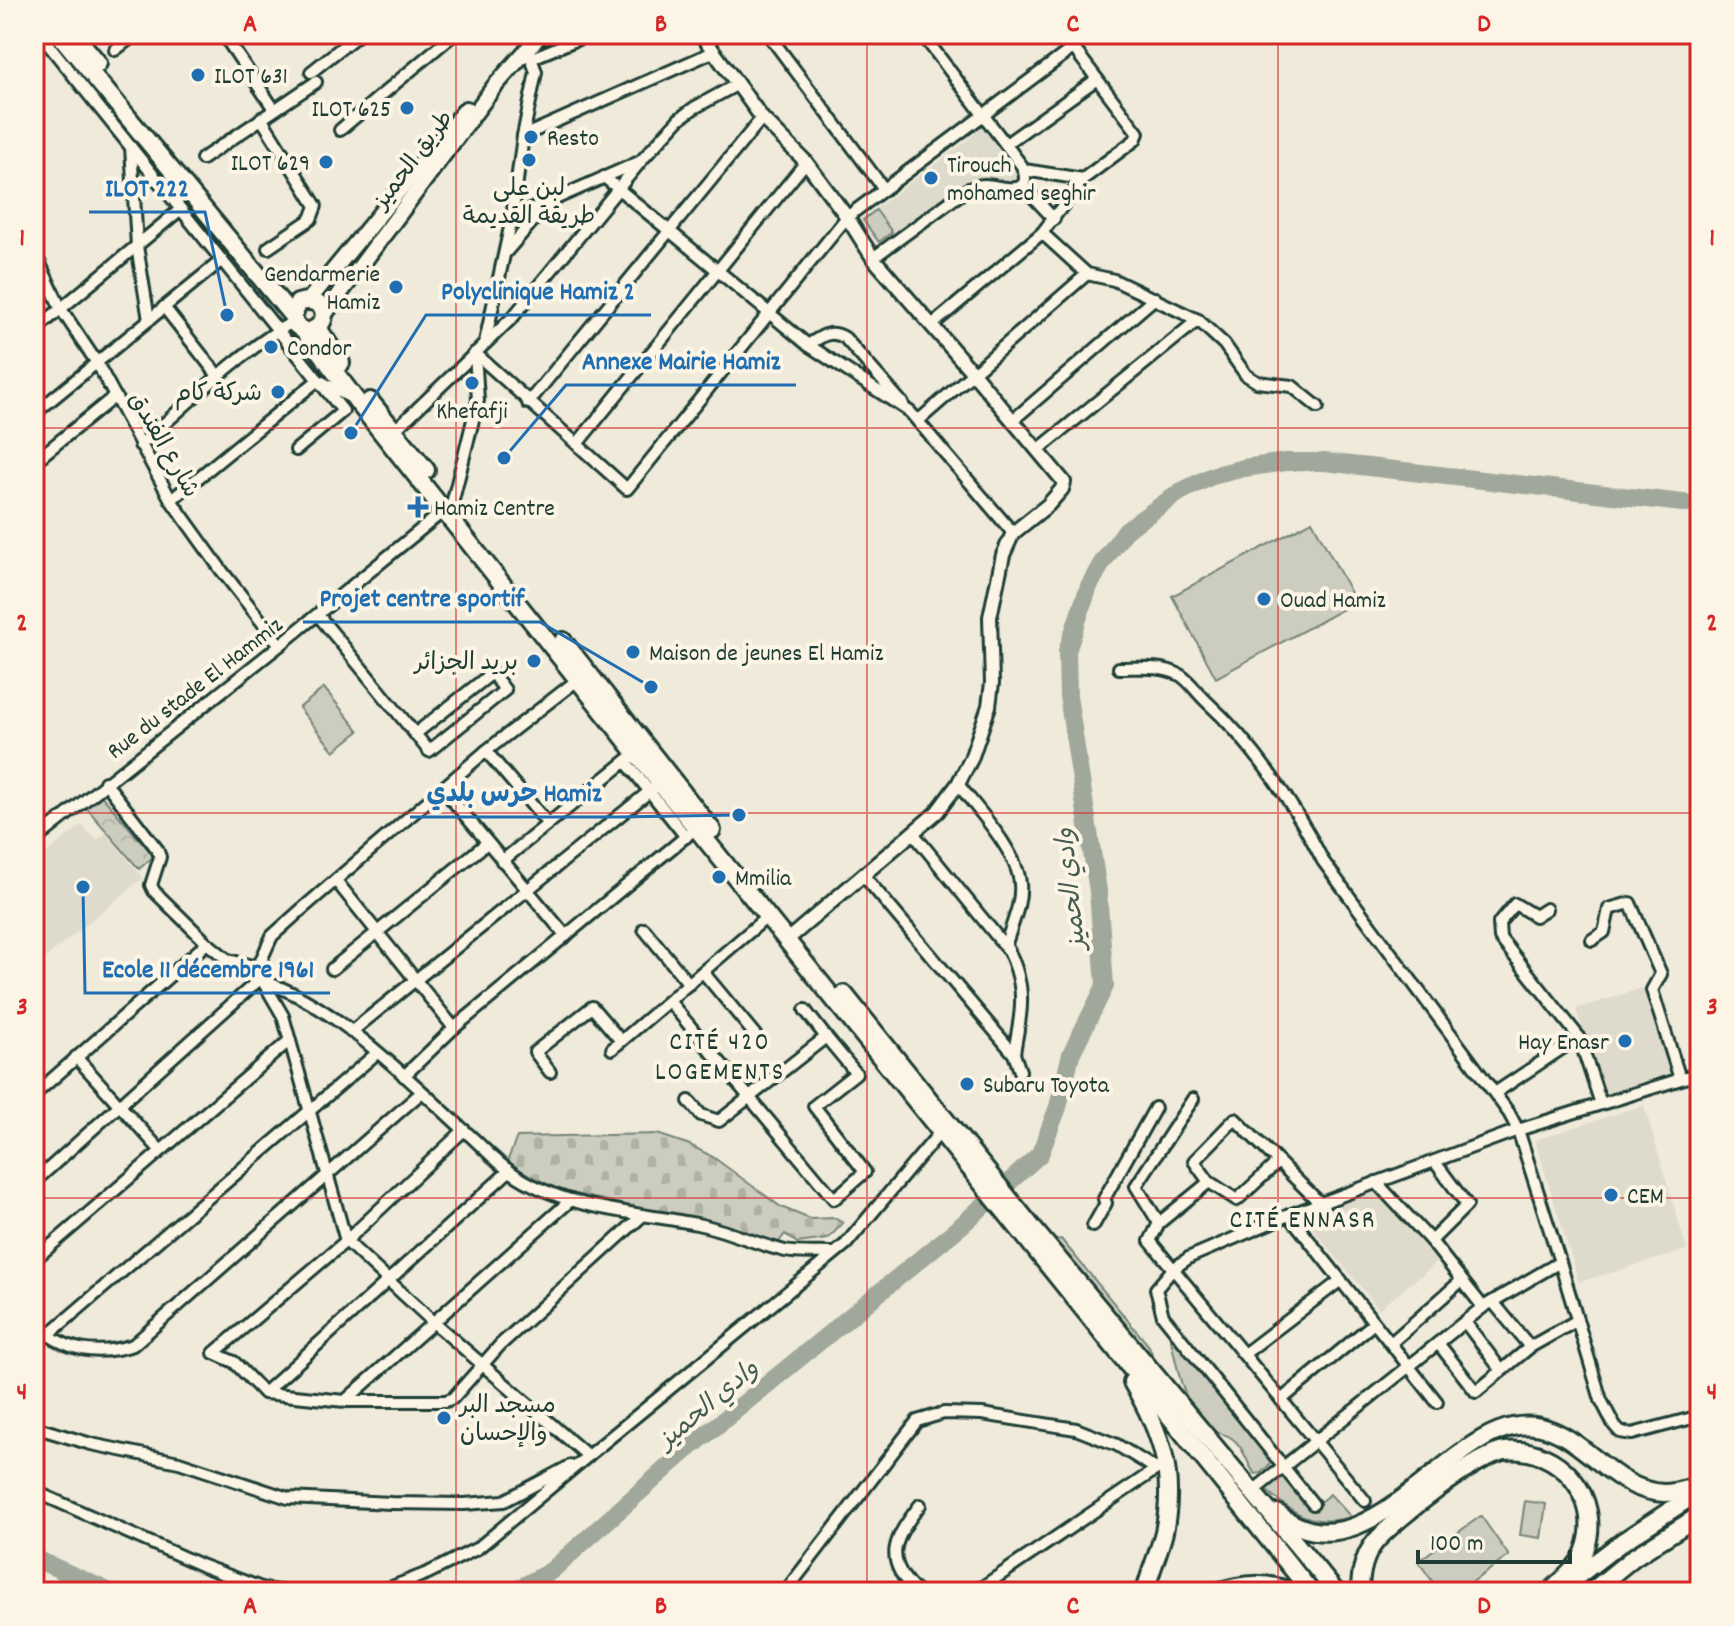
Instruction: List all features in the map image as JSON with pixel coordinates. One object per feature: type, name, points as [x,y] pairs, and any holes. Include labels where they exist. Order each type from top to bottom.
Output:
[{"type":"highway","points":[[59,34],[311,316],[347,372],[395,430],[449,507]]},
{"type":"highway","points":[[74,34],[280,290],[311,316],[356,400],[449,507],[944,1128],[1034,1239],[1336,1592]]},
{"type":"highway","points":[[583,676],[631,758],[654,787],[691,832],[791,937]]},
{"type":"highway","points":[[1034,1239],[1102,1333],[1311,1592]]},
{"type":"highway","points":[[1102,1333],[1149,1411],[1163,1448],[1161,1466],[1170,1488],[1163,1533],[1145,1592]]},
{"type":"highway","points":[[1252,1492],[1285,1520],[1312,1530],[1333,1532],[1384,1513],[1475,1443],[1500,1430],[1523,1425],[1546,1427],[1565,1436],[1627,1481],[1646,1489],[1664,1493],[1700,1488]]},
{"type":"highway","points":[[1360,1592],[1365,1559],[1376,1541],[1467,1467],[1487,1455],[1505,1451],[1529,1451],[1553,1460],[1570,1473],[1581,1490],[1589,1531],[1585,1552],[1550,1592]]},
{"type":"highway","points":[[1557,1592],[1700,1488]]},
{"type":"highway","points":[[1591,1592],[1640,1553],[1700,1515]]},
{"type":"highway","points":[[1612,1592],[1640,1553]]},
{"type":"highway","points":[[1217,1592],[1256,1584],[1272,1584],[1293,1592]]},
{"type":"main road","name":"طريق الحميز","points":[[311,316],[434,148],[541,34]]},
{"type":"main road","name":"طريق الحميز","points":[[311,316],[529,47]]},
{"type":"street","points":[[40,34],[343,411],[296,450]]},
{"type":"street","points":[[115,50],[136,34]]},
{"type":"street","points":[[223,34],[274,109]]},
{"type":"street","points":[[202,159],[274,109],[314,77],[359,34]]},
{"type":"street","points":[[340,130],[454,34]]},
{"type":"street","points":[[701,34],[762,118],[806,162],[873,258],[1013,420],[1062,479],[1064,486],[1048,505],[1013,533],[1003,555],[990,617],[992,683],[989,706],[971,759],[958,784],[937,812],[791,937]]},
{"type":"street","points":[[768,34],[884,189]]},
{"type":"street","points":[[922,34],[1024,170],[1022,185]]},
{"type":"street","points":[[932,325],[1042,233],[1083,179],[1135,140],[1138,133],[1063,34]]},
{"type":"street","points":[[484,344],[512,218],[523,136],[536,72],[529,47],[584,35]]},
{"type":"street","points":[[475,353],[627,489],[847,217],[985,117],[1073,48]]},
{"type":"street","points":[[523,136],[713,52]]},
{"type":"street","points":[[1006,144],[1097,79]]},
{"type":"street","points":[[395,430],[513,317],[679,119],[736,85]]},
{"type":"street","points":[[261,118],[316,206],[311,219],[268,248]]},
{"type":"street","points":[[528,403],[762,118]]},
{"type":"street","points":[[131,147],[137,246],[149,320]]},
{"type":"street","points":[[512,218],[641,161]]},
{"type":"street","points":[[577,444],[806,162]]},
{"type":"street","points":[[1024,170],[1083,179]]},
{"type":"street","points":[[604,177],[808,345],[910,412]]},
{"type":"street","points":[[1022,185],[1054,219]]},
{"type":"street","points":[[873,258],[966,190],[975,186],[1014,189],[1022,185]]},
{"type":"street","points":[[505,254],[549,203]]},
{"type":"street","points":[[34,331],[181,209]]},
{"type":"street","points":[[1042,233],[1087,274],[1114,280],[1198,320],[1224,344],[1246,375],[1257,382],[1292,386],[1318,407]]},
{"type":"street","name":"شارع الفندق","points":[[34,251],[61,309],[97,363],[171,500],[280,645]]},
{"type":"street","points":[[34,414],[222,260]]},
{"type":"street","points":[[918,421],[1087,274]]},
{"type":"street","points":[[34,283],[45,275]]},
{"type":"street","points":[[1013,420],[1155,298]]},
{"type":"street","points":[[164,307],[219,377]]},
{"type":"street","points":[[140,445],[278,330],[311,316]]},
{"type":"street","points":[[1038,450],[1198,320]]},
{"type":"street","points":[[808,345],[831,332],[845,338],[1013,533]]},
{"type":"street","points":[[449,507],[478,400],[475,353]]},
{"type":"street","points":[[318,380],[356,400]]},
{"type":"street","points":[[171,500],[318,380]]},
{"type":"street","points":[[34,462],[115,396]]},
{"type":"street","name":"Rue du stade El Hammiz","points":[[34,841],[449,507]]},
{"type":"street","points":[[318,615],[415,734],[429,751],[505,690],[492,673],[415,734]]},
{"type":"street","points":[[1119,668],[1162,668],[1182,676],[1243,739],[1267,770],[1329,869],[1495,1093],[1518,1130],[1601,1400],[1620,1432],[1632,1434],[1700,1416]]},
{"type":"street","points":[[34,1182],[260,975],[272,936],[486,751],[583,676]]},
{"type":"street","points":[[486,751],[548,824]]},
{"type":"street","points":[[502,861],[631,758]]},
{"type":"street","points":[[105,782],[151,840],[160,857],[151,885],[154,891],[207,943],[228,960],[288,989],[326,1012],[404,1076],[509,1171],[538,1189],[571,1200],[700,1225],[787,1251],[833,1253]]},
{"type":"street","points":[[958,784],[1013,858],[1020,883],[1018,905],[1006,944]]},
{"type":"street","points":[[351,1032],[654,787]]},
{"type":"street","points":[[443,789],[566,936]]},
{"type":"street","points":[[404,1076],[454,1028],[691,832]]},
{"type":"street","points":[[913,833],[1006,944],[1017,975],[1021,1002],[1014,1054]]},
{"type":"street","points":[[332,969],[487,843]]},
{"type":"street","points":[[864,876],[1014,1054],[1020,1071]]},
{"type":"street","points":[[337,882],[454,1028]]},
{"type":"street","points":[[1592,940],[1604,932],[1609,909],[1630,903],[1661,974],[1652,990],[1680,1079]]},
{"type":"street","points":[[1546,909],[1535,916],[1515,904],[1499,923],[1500,938],[1579,1037],[1601,1104]]},
{"type":"street","points":[[550,1072],[535,1052],[592,1007],[616,1045],[768,916]]},
{"type":"street","points":[[644,929],[689,984]]},
{"type":"street","points":[[34,1095],[207,943]]},
{"type":"street","points":[[703,972],[756,1036]]},
{"type":"street","points":[[260,975],[283,1016],[346,1241],[432,1321],[588,1456]]},
{"type":"street","points":[[669,1001],[834,1199],[865,1172],[814,1106],[856,1073],[805,1010]]},
{"type":"street","points":[[689,1101],[701,1115],[719,1121],[826,1037]]},
{"type":"street","points":[[1495,1093],[1579,1037]]},
{"type":"street","points":[[34,1260],[290,1040]]},
{"type":"street","points":[[48,1335],[377,1053]]},
{"type":"street","points":[[76,1057],[160,1150]]},
{"type":"street","points":[[1313,1504],[1163,1316],[1156,1289],[1173,1269],[1190,1257],[1376,1182],[1518,1130],[1700,1073]]},
{"type":"street","points":[[34,1323],[60,1344],[85,1350],[113,1351],[133,1345],[422,1092]]},
{"type":"street","points":[[1159,1223],[1136,1186],[1193,1099]]},
{"type":"street","points":[[1093,1226],[1155,1108]]},
{"type":"street","points":[[1278,1162],[1237,1200],[1209,1182],[1194,1161],[1235,1119],[1320,1203]]},
{"type":"street","points":[[379,1592],[428,1573],[478,1548],[846,1244],[944,1128]]},
{"type":"street","points":[[464,1130],[346,1241],[214,1353],[234,1362],[264,1393],[345,1401],[446,1401],[453,1398],[482,1365],[642,1216]]},
{"type":"street","points":[[1431,1241],[1467,1205],[1435,1162]]},
{"type":"street","points":[[1124,1164],[1144,1174]]},
{"type":"street","points":[[264,1393],[509,1171]]},
{"type":"street","points":[[1209,1182],[1159,1223],[1150,1241],[1365,1501]]},
{"type":"street","points":[[1376,1182],[1431,1241],[1461,1281],[1530,1347]]},
{"type":"street","points":[[345,1401],[571,1200]]},
{"type":"street","points":[[1289,1215],[1437,1402]]},
{"type":"street","points":[[1252,1492],[1488,1304],[1560,1262]]},
{"type":"street","points":[[1244,1354],[1341,1280]]},
{"type":"street","points":[[1391,1343],[1461,1281]]},
{"type":"street","points":[[1438,1343],[1476,1392],[1530,1347],[1576,1321]]},
{"type":"street","points":[[1465,1322],[1501,1370]]},
{"type":"street","points":[[1281,1400],[1374,1323]]},
{"type":"street","points":[[785,1592],[917,1421],[944,1413],[982,1414],[1076,1429],[1161,1466]]},
{"type":"street","points":[[34,1427],[91,1444],[179,1462],[288,1498],[391,1503],[504,1501],[588,1456]]},
{"type":"street","points":[[975,1592],[1161,1466]]},
{"type":"street","points":[[34,1491],[203,1566],[264,1589],[284,1592]]},
{"type":"street","points":[[917,1592],[898,1568],[895,1548],[900,1530],[920,1505]]},
{"type":"shaded area","points":[[983,126],[1019,179],[971,180],[877,244],[861,219]]},
{"type":"shaded area","points":[[82,825],[97,840],[106,833],[143,878],[34,967],[34,863]]},
{"type":"shaded area","name":"Hay Enasr","points":[[1646,987],[1673,1074],[1603,1096],[1576,1009]]},
{"type":"shaded area","name":"CEM","points":[[1644,1105],[1687,1250],[1579,1282],[1535,1140]]},
{"type":"shaded area","points":[[1382,1190],[1439,1261],[1379,1309],[1308,1223],[1314,1211]]},
{"type":"green space","points":[[876,210],[892,232],[879,242],[863,220]]},
{"type":"green space","name":"Ouad Hamiz","points":[[1312,521],[1356,602],[1216,678],[1172,596]]},
{"type":"green space","points":[[324,688],[359,731],[334,751],[299,708]]},
{"type":"green space","points":[[99,793],[154,856],[139,869],[84,805]]},
{"type":"green space","points":[[657,1134],[713,1157],[781,1207],[810,1219],[834,1218],[843,1223],[828,1239],[797,1243],[785,1234],[778,1243],[698,1221],[544,1187],[507,1162],[517,1137]]},
{"type":"green space","points":[[1061,1239],[1149,1346],[1156,1364],[1053,1240]]},
{"type":"green space","points":[[1175,1339],[1272,1462],[1261,1473],[1255,1474],[1233,1439],[1211,1429],[1194,1409],[1180,1377],[1171,1340]]},
{"type":"green space","points":[[1282,1473],[1313,1507],[1330,1494],[1351,1517],[1326,1521],[1306,1517],[1287,1507],[1267,1491],[1267,1486]]},
{"type":"green space","points":[[1525,1501],[1546,1504],[1541,1538],[1520,1535]]},
{"type":"green space","points":[[1481,1516],[1509,1556],[1458,1592],[1440,1592],[1418,1561]]},
{"type":"waterway","name":"وادي الحميز","points":[[513,1592],[551,1571],[681,1455],[963,1224],[1040,1154],[1058,1107],[1071,1054],[1105,986],[1098,891],[1068,696],[1067,651],[1089,586],[1126,530],[1180,492],[1212,476],[1285,462],[1325,462],[1700,505]]},
{"type":"waterway","name":"وادي الحميز","points":[[34,1558],[110,1592]]},
{"type":"place","name":"ILOT 631","points":[[198,75]]},
{"type":"place","name":"ILOT 625","points":[[407,108]]},
{"type":"place","name":"Resto","points":[[531,137]]},
{"type":"place","name":"لبن على طريقة القديمة","points":[[529,160]]},
{"type":"place","name":"ILOT 629","points":[[326,162]]},
{"type":"place","name":"Tirouch mohamed seghir","points":[[931,178]]},
{"type":"place","name":"Gendarmerie Hamiz","points":[[396,287]]},
{"type":"place","name":"ILOT 222","points":[[227,315]]},
{"type":"place","name":"Condor","points":[[271,347]]},
{"type":"place","name":"Khefafji","points":[[472,383]]},
{"type":"place","name":"شركة كام","points":[[278,392]]},
{"type":"place","name":"Polyclinique Hamiz 2","points":[[351,433]]},
{"type":"place","name":"Annexe Mairie Hamiz","points":[[504,458]]},
{"type":"place","name":"Hamiz Centre","points":[[418,507]]},
{"type":"place","name":"Ouad Hamiz","points":[[1264,599]]},
{"type":"place","name":"Maison de jeunes El Hamiz","points":[[633,652]]},
{"type":"place","name":"بريد الجزائر","points":[[534,661]]},
{"type":"place","name":"Projet centre sportif","points":[[651,687]]},
{"type":"place","name":"حرس بلدي Hamiz","points":[[739,815]]},
{"type":"place","name":"Mmilia","points":[[719,877]]},
{"type":"place","name":"Ecole 11 décembre 1961","points":[[83,887]]},
{"type":"place","name":"Hay Enasr","points":[[1625,1041]]},
{"type":"place","name":"Subaru Toyota","points":[[967,1084]]},
{"type":"place","name":"CEM","points":[[1611,1195]]},
{"type":"place","name":"مسجد البر والإحسان","points":[[444,1418]]},
{"type":"district","name":"CITÉ 420 LOGEMENTS","points":[[720,1055]]},
{"type":"district","name":"CITÉ ENNASR","points":[[1303,1218]]}]
